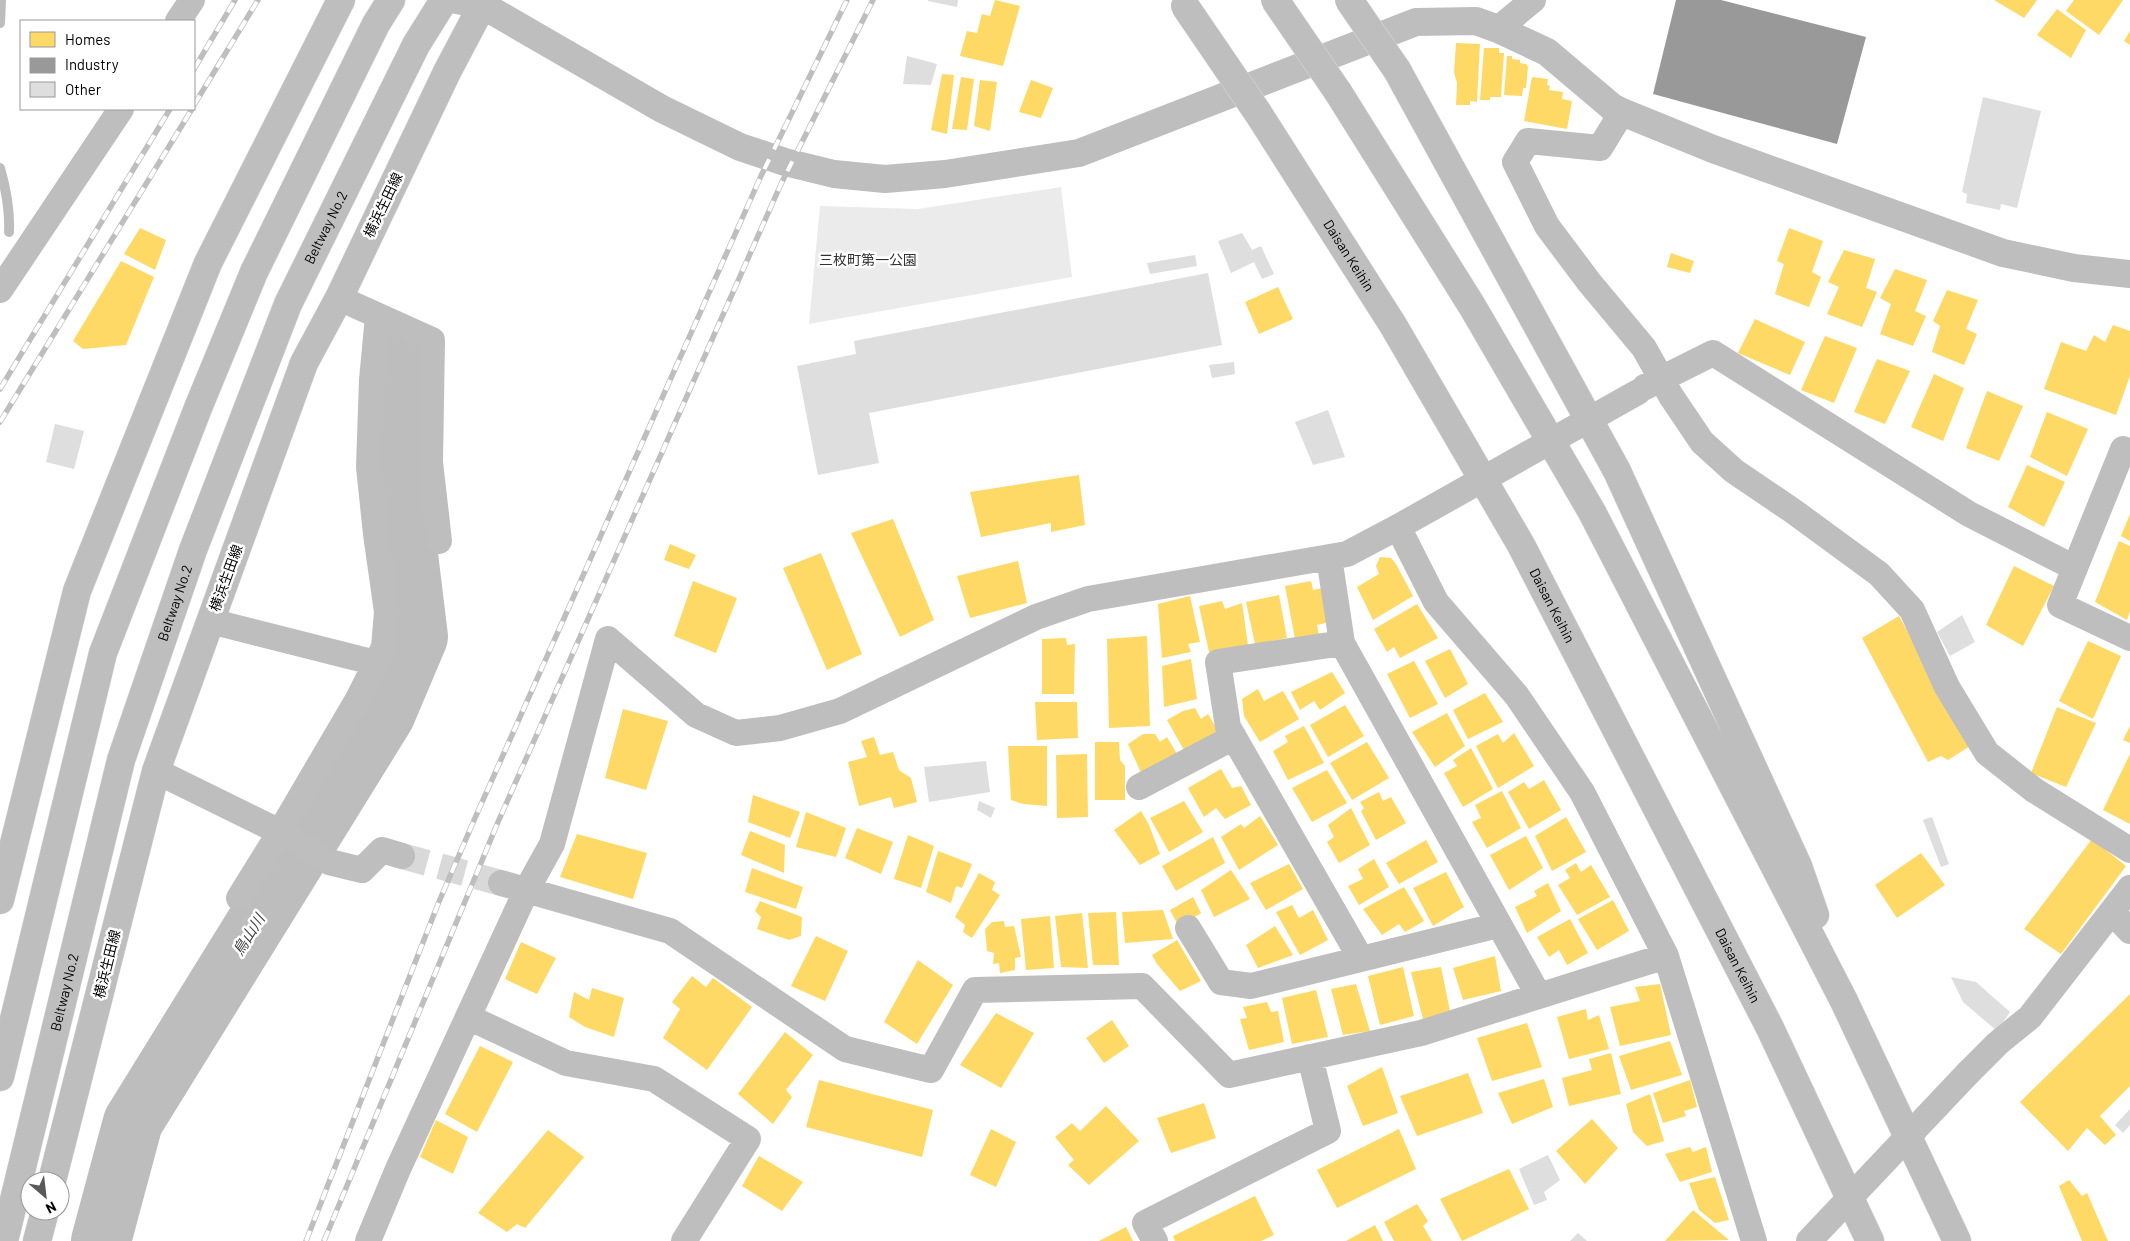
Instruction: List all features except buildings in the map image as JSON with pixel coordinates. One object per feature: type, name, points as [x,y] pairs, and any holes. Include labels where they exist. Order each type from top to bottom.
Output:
[{"type":"main road","points":[[0,900],[77,591],[208,263],[342,0]]},
{"type":"main road","points":[[0,1077],[103,653],[198,408],[254,272],[376,24],[391,0]]},
{"type":"main road","name":"Beltway No.2","points":[[4,1241],[121,760],[193,550],[288,304],[416,45],[444,0]]},
{"type":"main road","points":[[1275,0],[1338,92],[1472,306],[1592,512],[1844,1002],[1957,1241]]},
{"type":"main road","points":[[1349,0],[1397,70],[1617,471],[1798,866],[1844,1002]]},
{"type":"main road","points":[[475,1],[662,109],[740,147],[784,162],[834,174],[885,179],[945,174],[1079,153],[1416,22],[1476,21],[1498,28],[1547,52],[1612,107],[1713,149],[2003,254],[2074,268],[2130,274]]},
{"type":"main road","name":"横浜生田線","points":[[55,1171],[156,771],[304,363],[339,298],[447,72],[475,1]]},
{"type":"main road","name":"Daisan Keihin","points":[[1183,3],[1258,113],[1393,324],[1521,545],[1770,1028],[1870,1241]]},
{"type":"main road","points":[[37,1241],[42,1221]]},
{"type":"street","points":[[179,20],[192,0]]},
{"type":"street","points":[[1498,28],[1533,0]]},
{"type":"street","points":[[0,290],[120,110]]},
{"type":"street","points":[[1622,112],[1600,148],[1528,141],[1515,162],[1547,226],[1588,282],[1644,348],[1660,378],[1702,442],[1734,472],[1793,511],[1879,574],[1912,610],[1948,687],[1987,753],[2034,790],[2130,850]]},
{"type":"street","points":[[339,298],[432,340],[430,462],[439,540]]},
{"type":"street","points":[[239,898],[358,699],[384,647],[387,612],[369,467],[372,380],[378,316]]},
{"type":"street","points":[[368,1241],[398,1169],[468,1016],[526,891],[552,844],[608,639],[696,715],[736,734],[780,728],[840,710],[1036,617],[1088,599],[1347,554],[1660,378],[1713,353],[1969,514],[2075,568]]},
{"type":"street","points":[[2130,452],[2123,449],[2060,605],[2130,638]]},
{"type":"street","points":[[1398,527],[1436,602],[1517,696],[1582,792],[1666,956],[1754,1241]]},
{"type":"street","points":[[1329,557],[1342,643],[1539,996]]},
{"type":"street","points":[[210,621],[376,663]]},
{"type":"street","points":[[1342,643],[1218,662],[1228,728],[1361,959]]},
{"type":"street","points":[[1139,787],[1234,737]]},
{"type":"street","points":[[156,771],[280,832],[329,862],[362,870],[382,850],[402,856]]},
{"type":"street","points":[[501,883],[670,931],[845,1049],[931,1070],[975,990],[1142,986],[1229,1075],[1420,1033],[1666,956]]},
{"type":"street","points":[[1809,1241],[1968,1073],[1998,1043],[2030,1017],[2130,888]]},
{"type":"street","points":[[2112,912],[2130,930]]},
{"type":"street","points":[[1188,928],[1221,982],[1251,986],[1499,926]]},
{"type":"street","points":[[468,1016],[566,1063],[654,1079],[748,1139],[684,1241]]},
{"type":"street","points":[[1154,1241],[1145,1223],[1328,1131],[1310,1057]]},
{"type":"green space","name":"三枚町第一公園","points":[[1061,187],[1072,277],[809,324],[820,206],[918,209]]},
{"type":"waterway","points":[[0,23],[1,0]]},
{"type":"waterway","points":[[0,168],[7,200],[9,232]]},
{"type":"waterway","name":"鳥山川","points":[[101,1241],[133,1122],[385,715],[418,637],[399,481],[403,351]]},
{"type":"tunnel","points":[[402,856],[501,883]]},
{"type":"railway","points":[[195,67],[235,0]]},
{"type":"railway","points":[[195,103],[258,0]]},
{"type":"railway","points":[[306,1241],[438,904],[475,818],[761,176],[847,0]]},
{"type":"railway","points":[[324,1241],[498,822],[781,184],[873,0]]},
{"type":"railway","points":[[0,389],[169,110]]},
{"type":"railway","points":[[0,422],[191,110]]}]
